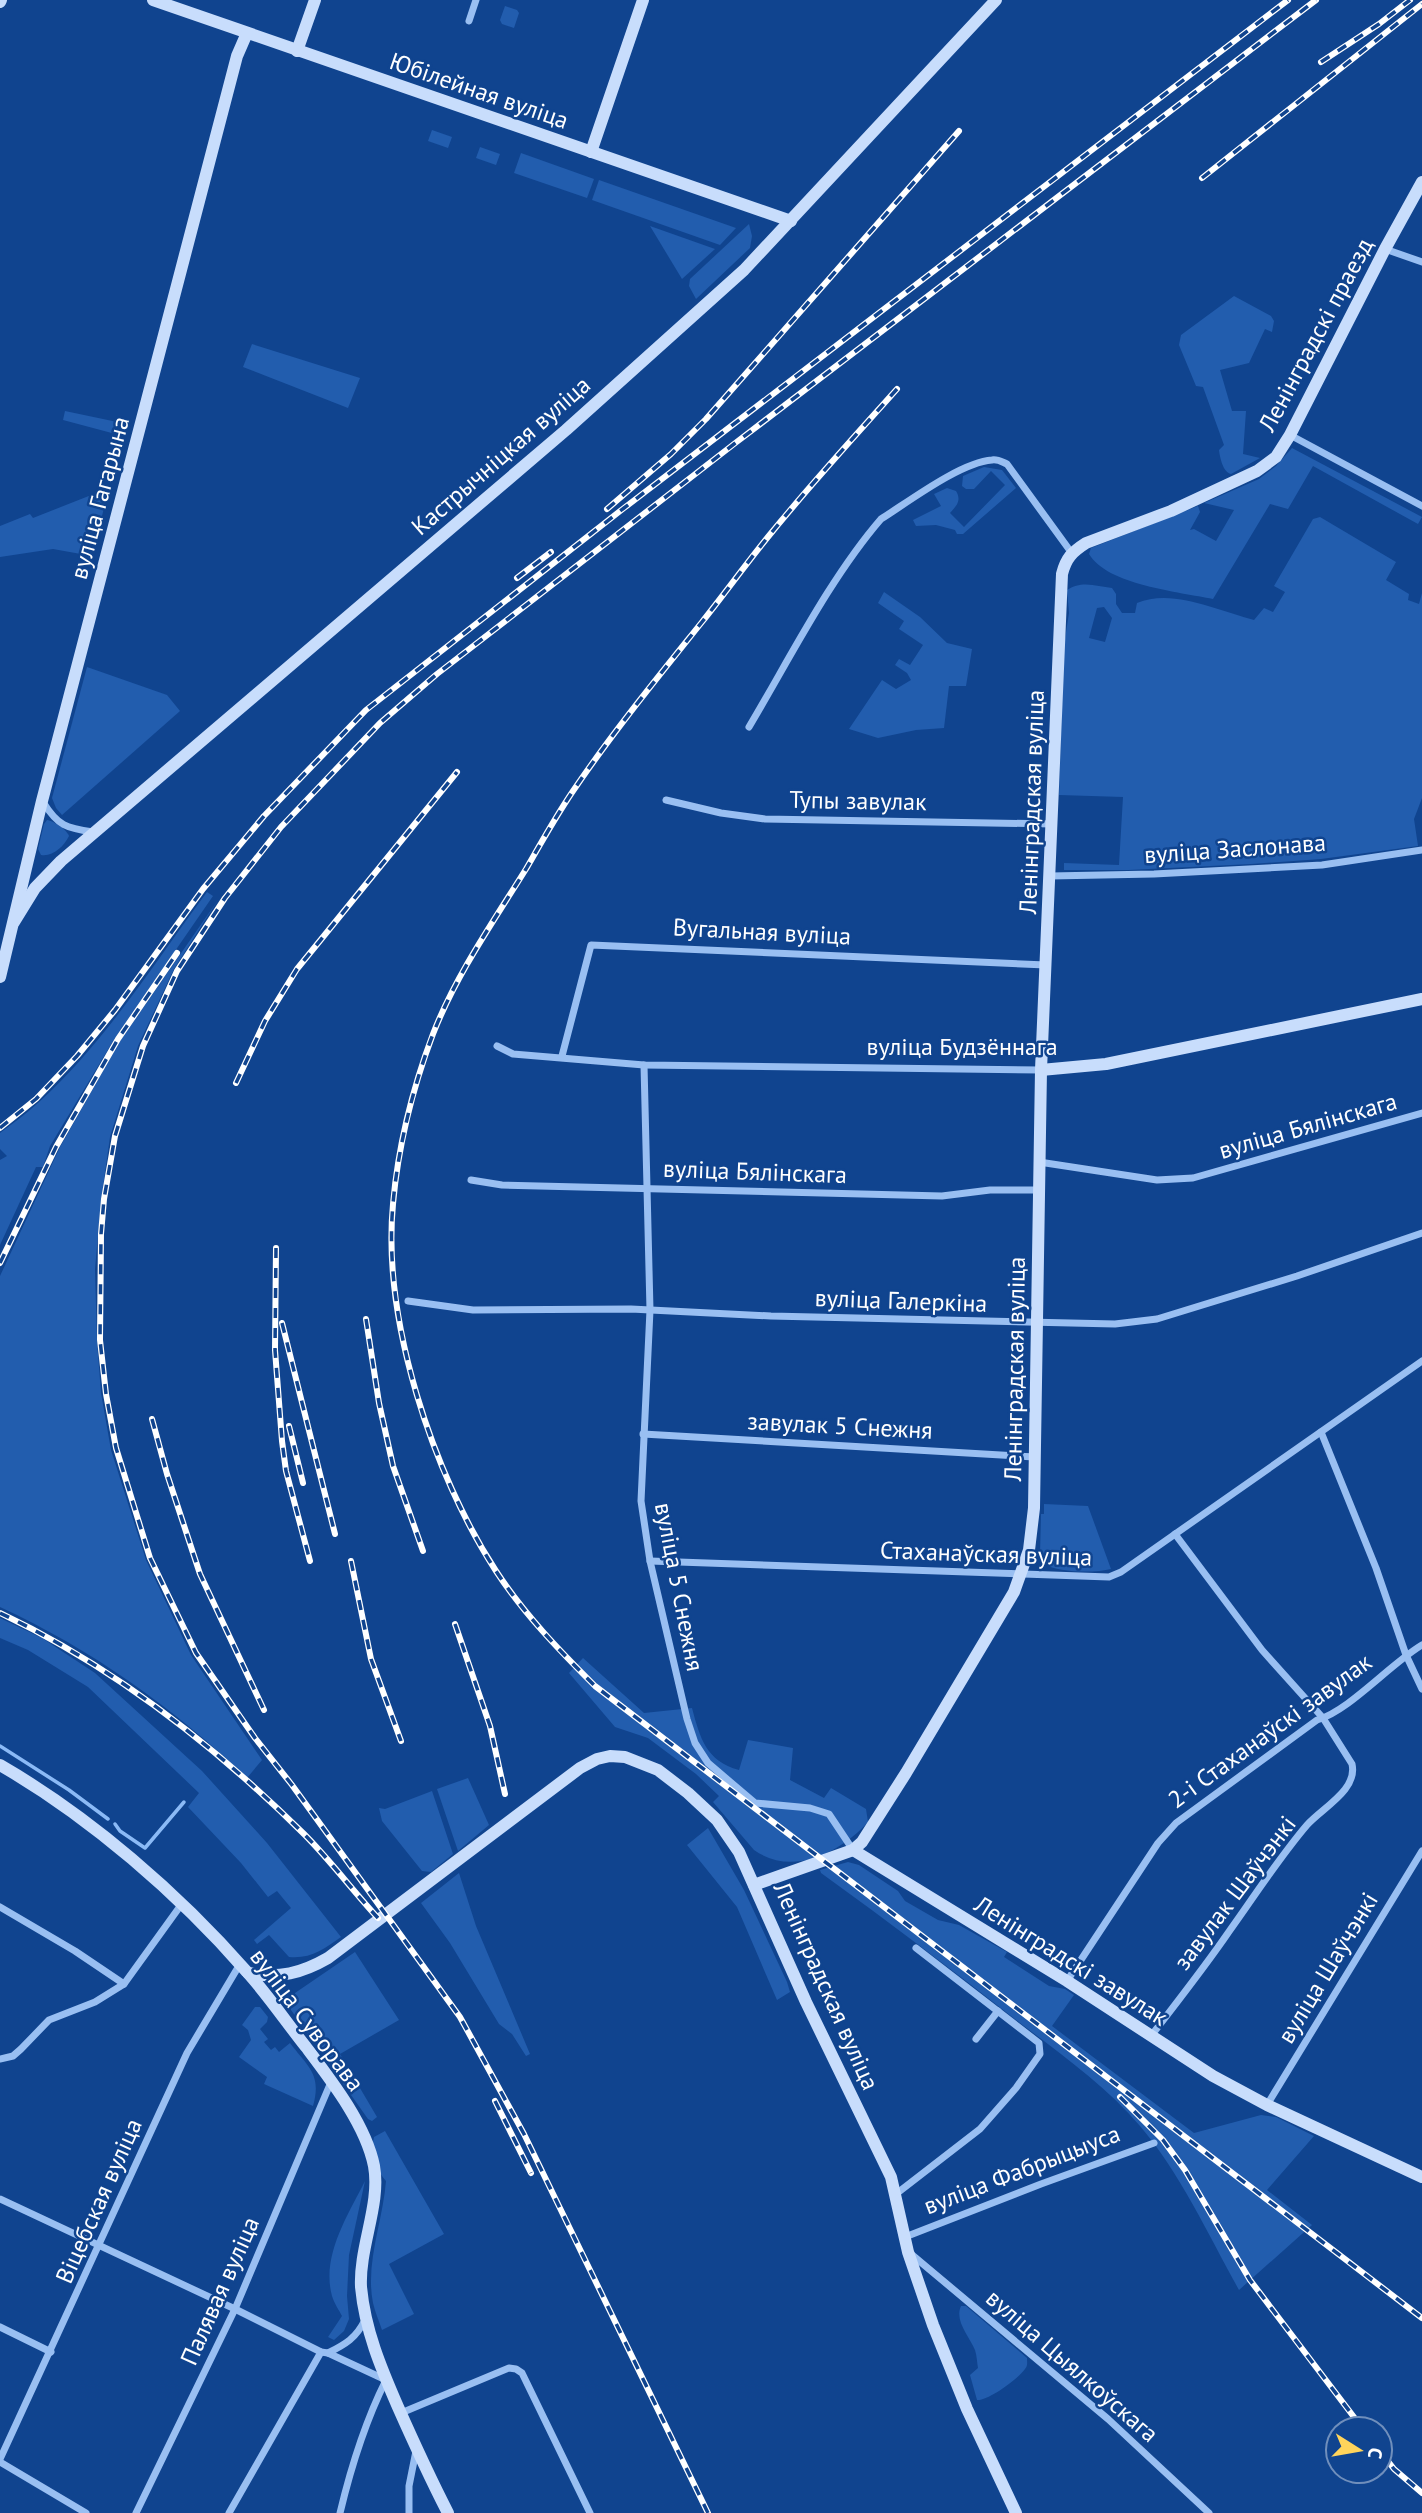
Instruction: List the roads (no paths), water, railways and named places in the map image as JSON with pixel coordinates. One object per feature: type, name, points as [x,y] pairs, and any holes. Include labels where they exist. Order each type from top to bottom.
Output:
[{"type":"street","name":"Юбілейная вуліца","points":[[153,0],[791,221]]},
{"type":"street","points":[[298,51],[316,0]]},
{"type":"street","points":[[469,22],[476,0]]},
{"type":"street","points":[[591,152],[643,0]]},
{"type":"street","name":"Кастрычніцкая вуліца","points":[[14,922],[35,888],[93,832],[566,430],[744,270],[996,0]]},
{"type":"street","name":"вуліца Гагарына","points":[[0,976],[42,802],[233,68],[247,33]]},
{"type":"street","name":"Ленінградскі праезд","points":[[1071,552],[1086,543],[1180,507],[1257,471],[1276,457],[1422,183]]},
{"type":"street","points":[[1385,248],[1422,262]]},
{"type":"street","points":[[1290,435],[1422,506]]},
{"type":"street","points":[[749,727],[843,569],[870,531],[881,519],[967,467],[990,460],[1007,464],[1071,552]]},
{"type":"street","name":"Ленінградская вуліца","points":[[1016,2513],[967,2409],[933,2325],[908,2252],[891,2177],[806,2002],[754,1885],[853,1850],[870,1832],[1014,1592],[1029,1550],[1034,1508],[1041,1070],[1062,574],[1071,552]]},
{"type":"street","name":"Тупы завулак","points":[[666,800],[721,813],[765,819],[1052,824]]},
{"type":"street","points":[[42,802],[59,823],[93,832]]},
{"type":"street","name":"вуліца Заслонава","points":[[1050,876],[1154,874],[1322,865],[1422,850]]},
{"type":"street","name":"Вугальная вуліца","points":[[562,1056],[591,945],[1046,965]]},
{"type":"street","name":"вуліца Будзённага","points":[[497,1046],[513,1054],[562,1056],[644,1065],[1041,1070],[1106,1064],[1422,999]]},
{"type":"street","name":"вуліца 5 Снежня","points":[[644,1065],[650,1310],[641,1501],[650,1561],[687,1719],[695,1743],[708,1763],[755,1803],[810,1808],[829,1814],[853,1850]]},
{"type":"street","name":"вуліца Бялінскага","points":[[1039,1162],[1176,1181],[1422,1113]]},
{"type":"street","name":"вуліца Бялінскага","points":[[471,1180],[502,1185],[942,1196],[989,1190],[1038,1190]]},
{"type":"street","name":"вуліца Галеркіна","points":[[408,1301],[473,1310],[650,1310],[1036,1324],[1115,1324],[1157,1319],[1297,1276],[1422,1233]]},
{"type":"street","name":"Стаханаўская вуліца","points":[[650,1561],[1109,1577],[1121,1572],[1422,1360]]},
{"type":"street","points":[[1321,1432],[1376,1568],[1406,1655],[1422,1689]]},
{"type":"street","name":"завулак 5 Снежня","points":[[643,1434],[1035,1457]]},
{"type":"street","points":[[1175,1534],[1262,1650],[1323,1718]]},
{"type":"street","name":"2-і Стаханаўскі завулак","points":[[1067,1981],[1158,1843],[1176,1823],[1305,1728],[1332,1715],[1422,1645]]},
{"type":"street","name":"завулак Шаўчэнкі","points":[[1151,2036],[1281,1858],[1308,1824],[1348,1786],[1353,1776],[1352,1764],[1323,1718]]},
{"type":"street","points":[[244,1968],[262,1976],[292,1975],[312,1968],[580,1768],[610,1756],[644,1762],[688,1793],[717,1820],[739,1852],[754,1885]]},
{"type":"street","name":"вуліца Суворава","points":[[0,1765],[104,1834],[181,1905],[244,1968],[332,2081],[359,2129],[375,2172],[374,2198],[365,2239],[361,2284],[365,2319],[372,2346],[416,2449],[448,2513]]},
{"type":"street","name":"Ленінградскі завулак","points":[[853,1850],[1067,1981],[1213,2076],[1267,2105]]},
{"type":"street","name":"вуліца Шаўчэнкі","points":[[1267,2105],[1422,1851]]},
{"type":"street","points":[[0,2059],[13,2056],[49,2020],[95,2002],[124,1984],[181,1905]]},
{"type":"street","points":[[0,1907],[75,1951],[124,1984]]},
{"type":"street","points":[[896,2194],[980,2129],[1016,2088],[1040,2053],[1039,2043],[916,1948]]},
{"type":"street","name":"Віцебская вуліца","points":[[0,2461],[187,2053],[244,1968]]},
{"type":"street","points":[[976,2039],[998,2011]]},
{"type":"street","name":"Палявая вуліца","points":[[136,2513],[235,2309],[332,2081]]},
{"type":"street","points":[[1267,2105],[1422,2177]]},
{"type":"street","name":"вуліца Фабрыцыуса","points":[[905,2237],[1041,2183],[1154,2143]]},
{"type":"street","points":[[0,2199],[386,2380],[376,2400],[350,2473],[340,2513]]},
{"type":"street","name":"вуліца Цыялкоўскага","points":[[908,2252],[1108,2419],[1209,2513]]},
{"type":"street","points":[[229,2513],[325,2352],[351,2341],[365,2319]]},
{"type":"street","points":[[0,2327],[51,2352]]},
{"type":"street","points":[[401,2413],[509,2368],[516,2369],[522,2373],[590,2513]]},
{"type":"street","points":[[409,2513],[416,2449]]},
{"type":"street","points":[[0,2461],[86,2513]]},
{"type":"waterway","points":[[0,1746],[69,1790],[108,1819]]},
{"type":"waterway","points":[[115,1824],[120,1831],[145,1848],[184,1802]]},
{"type":"railway","points":[[0,1128],[36,1099],[77,1056],[115,1010],[203,889],[264,816],[366,710],[624,508],[1288,0]]},
{"type":"railway","points":[[708,2513],[524,2134],[460,2017],[255,1738],[196,1653],[150,1558],[116,1448],[100,1340],[101,1234],[115,1136],[143,1046],[177,971],[225,898],[281,827],[380,723],[437,674],[734,444],[1316,0]]},
{"type":"railway","points":[[1321,62],[1410,0]]},
{"type":"railway","points":[[1202,178],[1422,4]]},
{"type":"railway","points":[[607,509],[671,454],[706,419],[959,131]]},
{"type":"railway","points":[[897,389],[772,532],[604,747],[573,791],[476,949],[442,1012],[413,1096],[393,1204],[392,1249],[396,1297],[404,1346],[417,1395],[452,1489],[496,1571],[530,1617],[595,1686],[1422,2318]]},
{"type":"railway","points":[[517,578],[551,552]]},
{"type":"railway","points":[[236,1083],[265,1021],[297,969],[457,772]]},
{"type":"railway","points":[[0,1263],[56,1147],[118,1039],[177,953]]},
{"type":"railway","points":[[276,1248],[275,1350],[282,1441],[286,1471],[310,1561]]},
{"type":"railway","points":[[366,1319],[379,1403],[393,1466],[423,1551]]},
{"type":"railway","points":[[282,1323],[335,1534]]},
{"type":"railway","points":[[152,1419],[200,1574],[264,1710]]},
{"type":"railway","points":[[289,1426],[303,1483]]},
{"type":"railway","points":[[351,1561],[371,1659],[401,1741]]},
{"type":"railway","points":[[0,1613],[42,1634],[123,1683],[199,1740],[304,1834],[378,1918]]},
{"type":"railway","points":[[455,1624],[490,1726],[505,1794]]},
{"type":"railway","points":[[1120,2097],[1163,2140],[1185,2170],[1250,2280],[1352,2415]]},
{"type":"railway","points":[[495,2101],[531,2173]]},
{"type":"railway","points":[[1394,2469],[1422,2493]]}]
